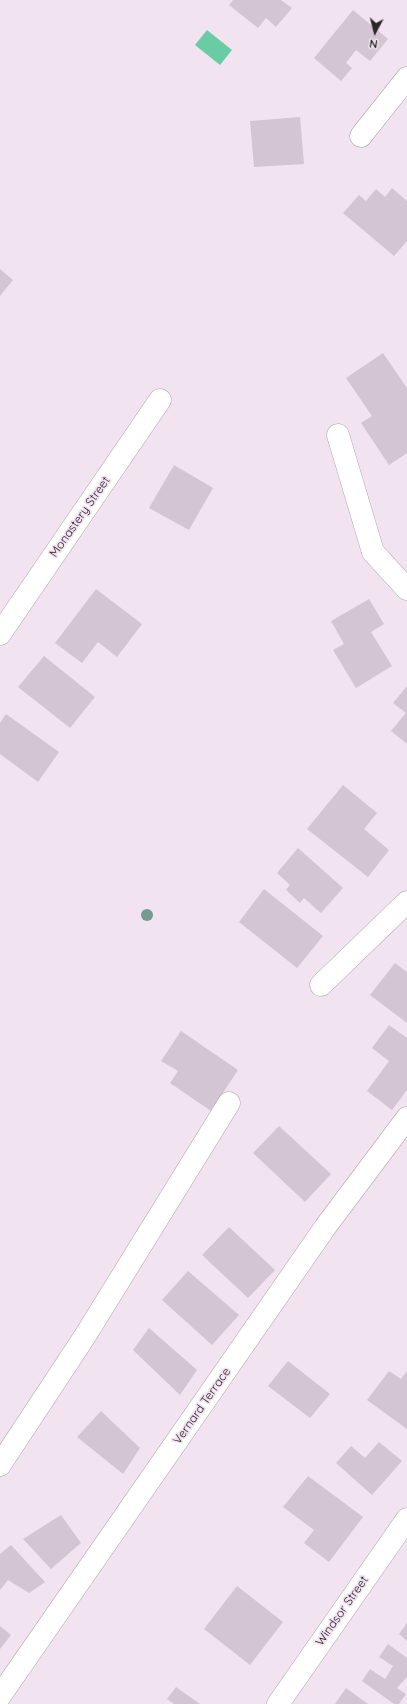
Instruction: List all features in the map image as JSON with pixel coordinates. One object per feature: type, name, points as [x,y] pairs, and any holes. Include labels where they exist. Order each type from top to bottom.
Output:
[{"type":"street","points":[[361,136],[407,78]]},
{"type":"street","name":"Monastery Street","points":[[0,634],[160,400]]},
{"type":"street","points":[[338,435],[373,552],[407,589]]},
{"type":"street","points":[[321,985],[407,902]]},
{"type":"street","points":[[0,1464],[85,1336],[229,1103]]},
{"type":"street","name":"Vernard Terrace","points":[[0,1696],[326,1226],[407,1118]]},
{"type":"street","name":"Windsor Street","points":[[278,1704],[407,1519]]},
{"type":"shaded area","points":[[207,30],[232,50],[220,65],[195,45]]},
{"type":"building","points":[[233,0],[281,0],[292,8],[276,27],[266,18],[258,28],[229,5]]},
{"type":"building","points":[[353,10],[388,39],[370,61],[356,50],[346,63],[352,68],[341,81],[314,58]]},
{"type":"building","points":[[300,117],[304,164],[254,167],[250,121]]},
{"type":"building","points":[[392,188],[407,201],[407,241],[394,256],[343,213],[359,195],[366,201],[376,189],[385,197]]},
{"type":"building","points":[[0,269],[13,280],[0,296]]},
{"type":"building","points":[[383,353],[407,388],[407,453],[389,465],[361,423],[372,416],[346,378]]},
{"type":"building","points":[[174,465],[213,488],[189,530],[149,508]]},
{"type":"building","points":[[96,589],[142,624],[117,657],[98,642],[82,663],[55,643]]},
{"type":"building","points":[[369,599],[384,624],[371,632],[392,666],[356,688],[333,650],[344,644],[331,621]]},
{"type":"building","points":[[44,656],[95,697],[70,728],[18,687]]},
{"type":"building","points":[[407,686],[407,744],[391,731],[406,713],[393,703]]},
{"type":"building","points":[[6,714],[59,752],[38,782],[0,754],[0,723]]},
{"type":"building","points":[[343,785],[377,813],[364,829],[389,850],[368,877],[307,829]]},
{"type":"building","points":[[298,848],[343,888],[321,913],[304,898],[300,903],[286,890],[290,885],[277,873]]},
{"type":"building","points":[[264,889],[323,936],[297,968],[239,922]]},
{"type":"building","points":[[395,963],[407,972],[407,1023],[370,995]]},
{"type":"building","points":[[389,1025],[407,1038],[407,1090],[392,1110],[367,1091],[389,1061],[372,1048]]},
{"type":"building","points":[[181,1031],[238,1070],[211,1111],[170,1083],[178,1071],[161,1061]]},
{"type":"building","points":[[279,1126],[331,1174],[305,1202],[253,1153]]},
{"type":"building","points":[[229,1227],[275,1270],[248,1298],[202,1255]]},
{"type":"building","points":[[188,1271],[239,1315],[212,1345],[162,1300]]},
{"type":"building","points":[[149,1328],[197,1370],[180,1395],[133,1350]]},
{"type":"building","points":[[288,1361],[330,1394],[310,1418],[268,1386]]},
{"type":"building","points":[[389,1371],[401,1379],[407,1371],[407,1429],[367,1400]]},
{"type":"building","points":[[101,1411],[140,1448],[123,1474],[77,1437]]},
{"type":"building","points":[[379,1442],[402,1461],[372,1495],[336,1463],[351,1446],[365,1458]]},
{"type":"building","points":[[308,1476],[363,1517],[329,1562],[304,1543],[314,1530],[283,1507]]},
{"type":"building","points":[[61,1515],[81,1543],[51,1569],[23,1539]]},
{"type":"building","points":[[11,1545],[45,1582],[29,1593],[8,1580],[0,1590],[0,1554]]},
{"type":"building","points":[[237,1586],[283,1622],[250,1665],[204,1629]]},
{"type":"building","points":[[407,1623],[407,1641],[399,1634]]},
{"type":"building","points":[[0,1626],[11,1635],[0,1649]]},
{"type":"building","points":[[388,1644],[407,1658],[407,1677],[397,1688],[406,1694],[399,1704],[394,1704],[362,1681],[370,1669],[385,1679],[393,1666],[379,1657]]},
{"type":"building","points":[[176,1687],[200,1704],[174,1704],[167,1699]]},
{"type":"building","points":[[346,1688],[368,1704],[335,1704]]}]
